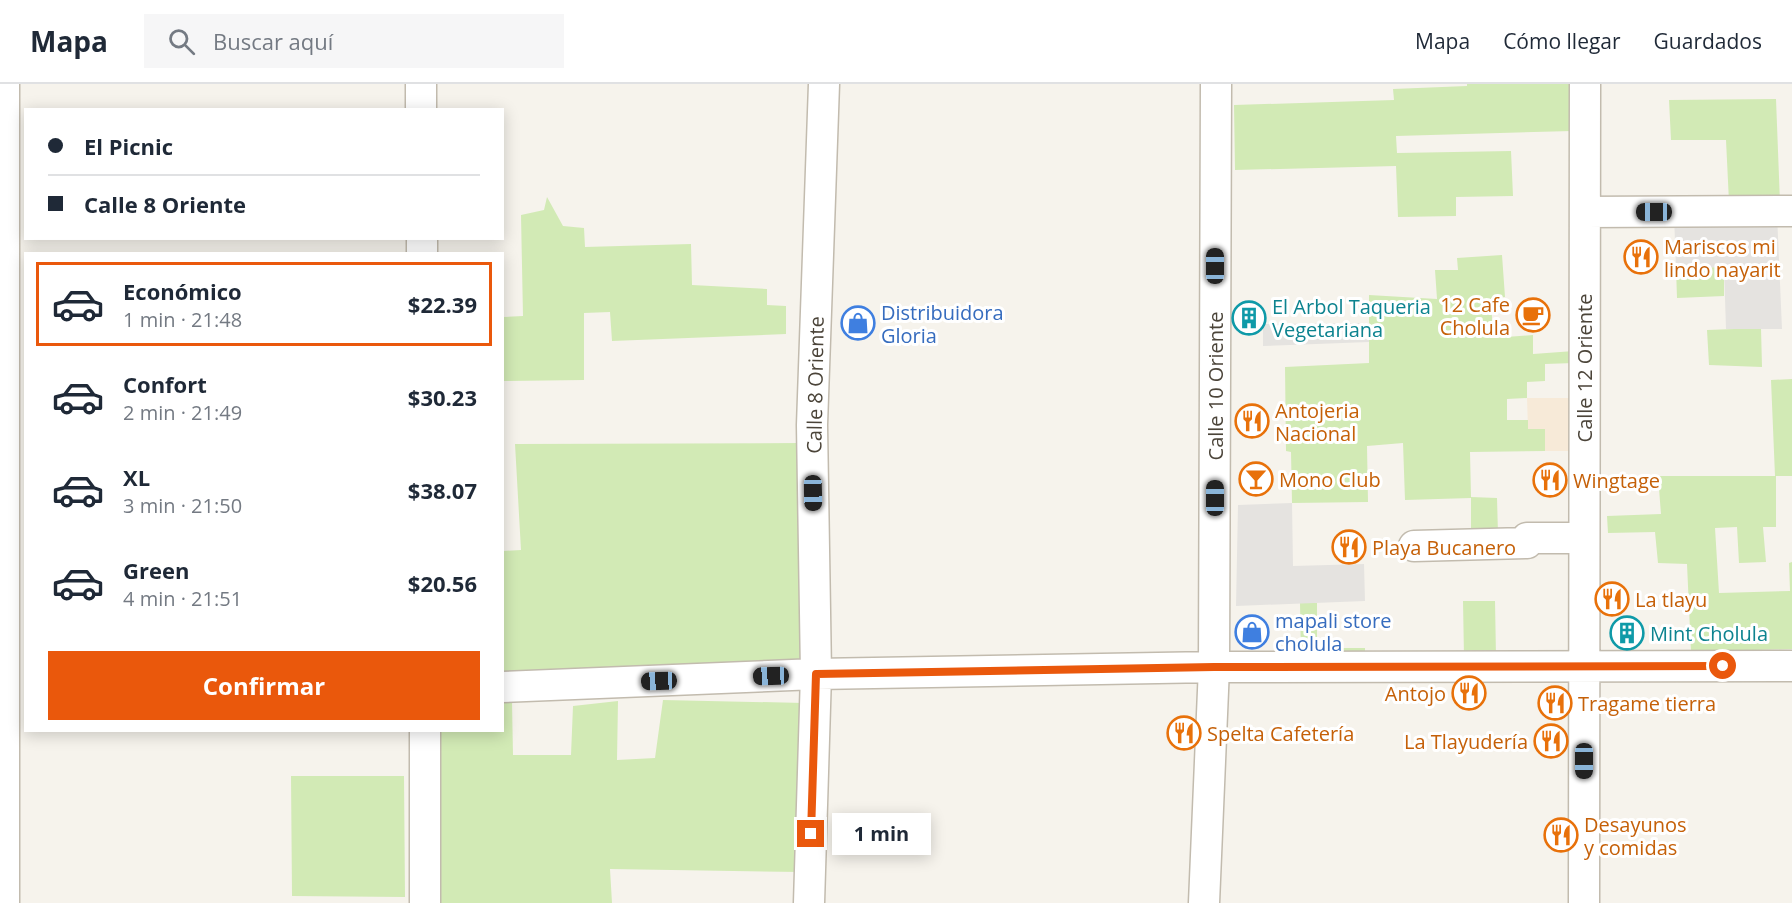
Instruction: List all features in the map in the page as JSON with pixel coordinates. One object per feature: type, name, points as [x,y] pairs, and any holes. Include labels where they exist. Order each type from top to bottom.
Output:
[{"type":"street","points":[[4,84],[3,260],[10,698],[4,903]]},
{"type":"street","points":[[422,84],[422,108]]},
{"type":"street","name":"Calle 8 Oriente","points":[[809,903],[816,674],[812,425],[824,84]]},
{"type":"street","name":"Calle 10 Oriente","points":[[1204,903],[1214,667],[1216,84]]},
{"type":"street","name":"Calle 12 Oriente","points":[[1584,903],[1585,84]]},
{"type":"street","points":[[1585,212],[1792,211]]},
{"type":"street","points":[[1414,546],[1527,543],[1527,538],[1583,538]]},
{"type":"street","points":[[504,687],[816,674],[1214,667],[1792,666]]},
{"type":"street","points":[[425,732],[425,903]]},
{"type":"shaded area","points":[[1777,214],[1782,329],[1726,329],[1724,267],[1676,268],[1674,215]]},
{"type":"shaded area","points":[[1369,323],[1369,342],[1263,346],[1263,324]]},
{"type":"shaded area","points":[[1527,398],[1575,398],[1576,451],[1545,451],[1544,429],[1528,429]]},
{"type":"shaded area","points":[[1292,503],[1293,566],[1364,564],[1365,601],[1236,606],[1238,505]]},
{"type":"green space","points":[[1467,84],[1571,84],[1572,131],[1396,136],[1397,153],[1511,151],[1513,196],[1456,197],[1456,216],[1398,217],[1396,166],[1235,170],[1234,105],[1394,100],[1393,89],[1467,86]]},
{"type":"green space","points":[[1776,99],[1780,203],[1729,202],[1726,140],[1671,140],[1669,100]]},
{"type":"green space","points":[[547,197],[563,226],[584,228],[585,247],[691,244],[692,285],[767,289],[767,305],[786,306],[786,334],[612,341],[610,312],[584,313],[584,380],[504,381],[504,317],[523,316],[521,215],[544,210]]},
{"type":"green space","points":[[1502,255],[1505,297],[1491,298],[1493,338],[1533,335],[1533,354],[1574,351],[1574,363],[1545,364],[1545,381],[1527,382],[1527,398],[1507,399],[1507,420],[1528,420],[1528,429],[1545,429],[1545,451],[1470,452],[1471,497],[1497,498],[1498,534],[1471,535],[1471,498],[1405,500],[1403,443],[1367,446],[1368,502],[1292,503],[1291,452],[1286,451],[1285,367],[1369,363],[1369,295],[1437,299],[1435,270],[1458,270],[1457,258]]},
{"type":"green space","points":[[1724,267],[1724,296],[1677,298],[1676,268]]},
{"type":"green space","points":[[1761,328],[1762,367],[1709,365],[1707,330]]},
{"type":"green space","points":[[1792,379],[1792,476],[1776,476],[1776,527],[1763,527],[1766,562],[1739,563],[1737,527],[1715,528],[1719,593],[1790,591],[1789,563],[1792,562],[1792,649],[1691,652],[1687,564],[1658,563],[1655,532],[1608,533],[1607,516],[1661,514],[1658,476],[1775,476],[1771,380]]},
{"type":"green space","points":[[800,443],[803,667],[504,671],[504,551],[521,550],[515,444]]},
{"type":"green space","points":[[1463,601],[1495,601],[1496,657],[1464,657]]},
{"type":"green space","points":[[1300,603],[1317,603],[1317,648],[1365,648],[1365,657],[1301,657]]},
{"type":"green space","points":[[663,700],[804,703],[801,872],[610,869],[612,903],[439,903],[438,732],[504,732],[504,703],[512,703],[513,755],[571,755],[573,706],[618,701],[617,760],[655,758]]},
{"type":"green space","points":[[291,776],[404,776],[405,897],[292,896]]},
{"type":"place","name":"Mariscos mi lindo nayarit","points":[[1641,257]]},
{"type":"place","name":"12 Cafe Cholula","points":[[1533,315]]},
{"type":"place","name":"El Arbol Taqueria Vegetariana","points":[[1249,318]]},
{"type":"place","name":"Distribuidora Gloria","points":[[858,323]]},
{"type":"place","name":"Antojeria Nacional","points":[[1252,421]]},
{"type":"place","name":"Mono Club","points":[[1256,479]]},
{"type":"place","name":"Wingtage","points":[[1550,480]]},
{"type":"place","name":"Playa Bucanero","points":[[1349,547]]},
{"type":"place","name":"La tlayu","points":[[1612,599]]},
{"type":"place","name":"mapali store cholula","points":[[1252,632]]},
{"type":"place","name":"Mint Cholula","points":[[1627,633]]},
{"type":"place","name":"Antojo","points":[[1469,693]]},
{"type":"place","name":"Tragame tierra","points":[[1555,703]]},
{"type":"place","name":"Spelta Cafetería","points":[[1184,733]]},
{"type":"place","name":"La Tlayudería","points":[[1551,741]]},
{"type":"place","name":"Desayunos y comidas","points":[[1561,835]]},
{"type":"route","points":[[811,834],[816,674],[1214,667],[1723,666]]}]
